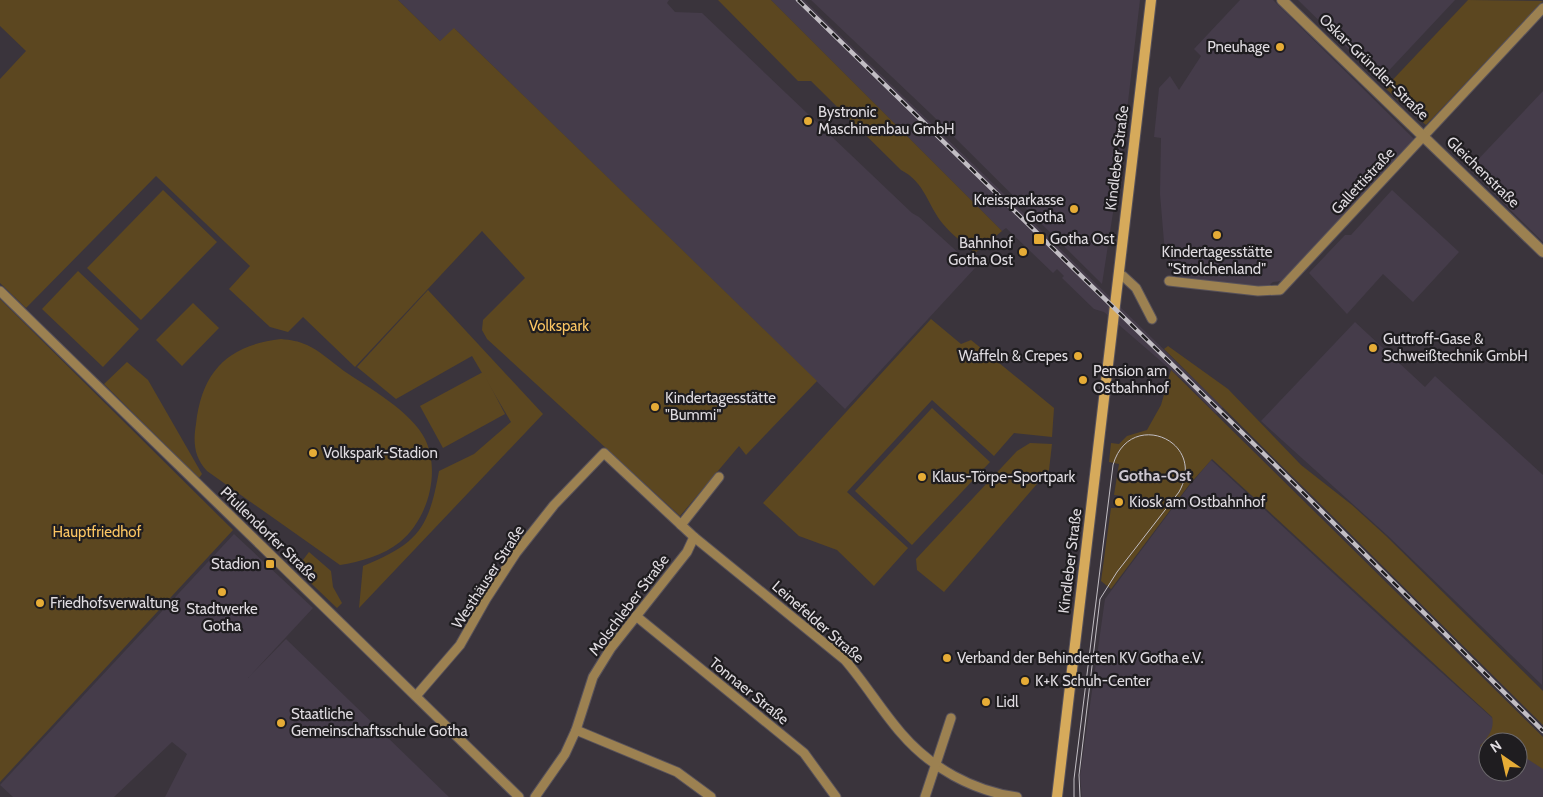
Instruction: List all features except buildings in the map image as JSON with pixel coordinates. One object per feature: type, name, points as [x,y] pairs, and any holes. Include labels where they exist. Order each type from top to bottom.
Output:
[{"type":"main road","name":"Kindleber Straße","points":[[1057,797],[1068,720],[1109,345],[1151,0]]},
{"type":"street","name":"Oskar-Gründler-Straße","points":[[1282,0],[1424,135]]},
{"type":"street","name":"Gallettistraße","points":[[1169,281],[1258,291],[1280,290],[1543,8]]},
{"type":"street","name":"Gleichenstraße","points":[[1424,135],[1543,252]]},
{"type":"street","points":[[1123,276],[1136,288],[1152,319]]},
{"type":"street","name":"Pfullendorfer Straße","points":[[0,291],[519,797]]},
{"type":"street","name":"Westhäuser Straße","points":[[416,696],[460,646],[486,599],[516,553],[554,505],[604,453]]},
{"type":"street","name":"Leinefelder Straße","points":[[604,453],[694,538],[844,660],[864,682],[900,732],[936,764],[968,784],[994,794],[1017,797]]},
{"type":"street","points":[[681,525],[718,477]]},
{"type":"street","name":"Molschleber Straße","points":[[535,797],[565,754],[576,730],[593,677],[611,648],[687,552],[694,538]]},
{"type":"street","name":"Tonnaer Straße","points":[[636,616],[804,753],[836,797]]},
{"type":"street","points":[[925,797],[951,718]]},
{"type":"street","points":[[576,730],[677,772],[711,797]]},
{"type":"shaded area","name":"Bystronic Maschinenbau GmbH","points":[[398,0],[669,0],[667,3],[675,12],[702,13],[912,213],[919,217],[975,268],[845,409],[455,29],[440,41]]},
{"type":"shaded area","name":"Gotha Ost","points":[[771,0],[804,0],[1223,407],[1216,414],[1185,382],[1104,312],[1094,309],[1062,278],[1064,276],[1057,269],[1053,273],[1006,228],[1002,231]]},
{"type":"shaded area","points":[[811,0],[1140,0],[1121,161],[1102,284],[931,114]]},
{"type":"shaded area","points":[[1240,0],[1273,0],[1414,139],[1301,262],[1282,281],[1273,282],[1267,287],[1183,279],[1179,268],[1173,265],[1171,255],[1165,254],[1160,194],[1161,138],[1154,137],[1159,88],[1170,76],[1179,90],[1201,56],[1194,49]]},
{"type":"shaded area","points":[[1298,0],[1455,0],[1380,80]]},
{"type":"shaded area","points":[[1543,91],[1543,242],[1469,169]]},
{"type":"shaded area","points":[[1392,190],[1459,252],[1413,302],[1383,274],[1347,314],[1309,273],[1345,235],[1351,235]]},
{"type":"shaded area","points":[[1355,322],[1425,387],[1435,376],[1543,475],[1542,685],[1387,535],[1261,421]]},
{"type":"shaded area","points":[[1211,460],[1508,732],[1478,732],[1478,782],[1528,782],[1528,748],[1543,759],[1543,797],[1082,797],[1080,776],[1105,599],[1189,486]]},
{"type":"shaded area","points":[[234,534],[313,608],[248,678],[286,639],[449,797],[165,797],[187,754],[172,742],[114,797],[13,797],[0,785]]},
{"type":"green space","name":"Volkspark","points":[[0,0],[398,0],[440,41],[454,28],[817,381],[746,455],[739,446],[680,516],[487,339],[482,330],[483,320],[525,278],[482,231],[355,367],[303,317],[288,332],[270,327],[229,289],[250,266],[156,176],[26,308],[0,283],[0,79],[26,51],[0,26]]},
{"type":"green space","points":[[718,0],[771,0],[1002,231],[975,253],[954,236],[938,217],[916,181],[901,170],[811,81],[798,81]]},
{"type":"green space","points":[[1468,0],[1543,1],[1426,125],[1385,88]]},
{"type":"green space","points":[[163,190],[217,242],[141,320],[87,268]]},
{"type":"green space","points":[[78,271],[139,329],[103,367],[42,309]]},
{"type":"green space","points":[[428,290],[543,414],[359,608],[363,566],[397,550],[418,532],[431,507],[439,471],[474,454],[511,422],[472,356],[396,399],[357,367]]},
{"type":"green space","name":"Hauptfriedhof","points":[[0,299],[233,530],[0,782]]},
{"type":"green space","points":[[193,303],[219,328],[182,366],[156,340]]},
{"type":"green space","points":[[931,319],[961,344],[971,340],[1054,408],[1052,437],[1014,433],[994,456],[932,400],[847,492],[908,548],[874,586],[837,550],[799,536],[763,503]]},
{"type":"green space","name":"Volkspark-Stadion","points":[[281,339],[304,344],[321,353],[400,410],[419,429],[425,439],[430,452],[432,466],[429,494],[418,521],[410,532],[387,551],[364,560],[340,565],[207,471],[199,460],[195,443],[196,424],[204,389],[212,375],[221,364],[246,347]]},
{"type":"green space","points":[[1168,346],[1228,389],[1301,465],[1352,505],[1386,536],[1543,691],[1543,725],[1164,349]]},
{"type":"green space","points":[[127,362],[148,380],[202,474],[199,478],[104,384]]},
{"type":"green space","points":[[1171,370],[1543,737],[1543,769],[1528,759],[1528,732],[1490,732],[1493,725],[1492,717],[1212,459],[1189,485],[1111,589],[1101,581],[1111,508],[1121,508],[1123,496],[1114,495],[1119,464],[1109,462],[1111,443],[1119,444],[1127,436],[1147,430],[1161,405]]},
{"type":"green space","points":[[483,372],[505,414],[443,448],[420,406]]},
{"type":"green space","name":"Klaus-Törpe-Sportpark","points":[[932,408],[990,462],[912,545],[855,491]]},
{"type":"green space","points":[[1030,443],[1052,444],[1049,470],[944,592],[917,570],[916,559],[1017,451]]},
{"type":"green space","points":[[309,552],[331,571],[333,587],[342,603],[337,608],[296,569]]},
{"type":"tram line","points":[[1074,797],[1074,779],[1113,465],[1122,448],[1134,438],[1149,435],[1163,438],[1175,446],[1183,458],[1185,474],[1179,492],[1117,572],[1100,599],[1079,775],[1080,797]]},
{"type":"railway","points":[[798,0],[1261,451],[1543,731]]},
{"type":"place","name":"Pneuhage","points":[[1280,47]]},
{"type":"place","name":"Bystronic Maschinenbau GmbH","points":[[808,121]]},
{"type":"place","name":"Kreissparkasse Gotha","points":[[1074,209]]},
{"type":"place","name":"Kindertagesstätte \"Strolchenland\"","points":[[1217,235]]},
{"type":"place","name":"Gotha Ost","points":[[1039,239]]},
{"type":"place","name":"Bahnhof Gotha Ost","points":[[1023,252]]},
{"type":"place","name":"Guttroff-Gase & Schweißtechnik GmbH","points":[[1373,348]]},
{"type":"place","name":"Waffeln & Crepes","points":[[1078,356]]},
{"type":"place","name":"Pension am Ostbahnhof","points":[[1083,380]]},
{"type":"place","name":"Kindertagesstätte \"Bummi\"","points":[[655,407]]},
{"type":"place","name":"Volkspark-Stadion","points":[[313,453]]},
{"type":"place","name":"Klaus-Törpe-Sportpark","points":[[922,477]]},
{"type":"place","name":"Kiosk am Ostbahnhof","points":[[1119,502]]},
{"type":"place","name":"Stadion","points":[[270,564]]},
{"type":"place","name":"Stadtwerke Gotha","points":[[222,592]]},
{"type":"place","name":"Friedhofsverwaltung","points":[[40,603]]},
{"type":"place","name":"Verband der Behinderten KV Gotha e.V.","points":[[947,658]]},
{"type":"place","name":"K+K Schuh-Center","points":[[1025,681]]},
{"type":"place","name":"Lidl","points":[[986,702]]},
{"type":"place","name":"Staatliche Gemeinschaftsschule Gotha","points":[[281,723]]},
{"type":"district","name":"Gotha-Ost","points":[[1155,475]]}]
